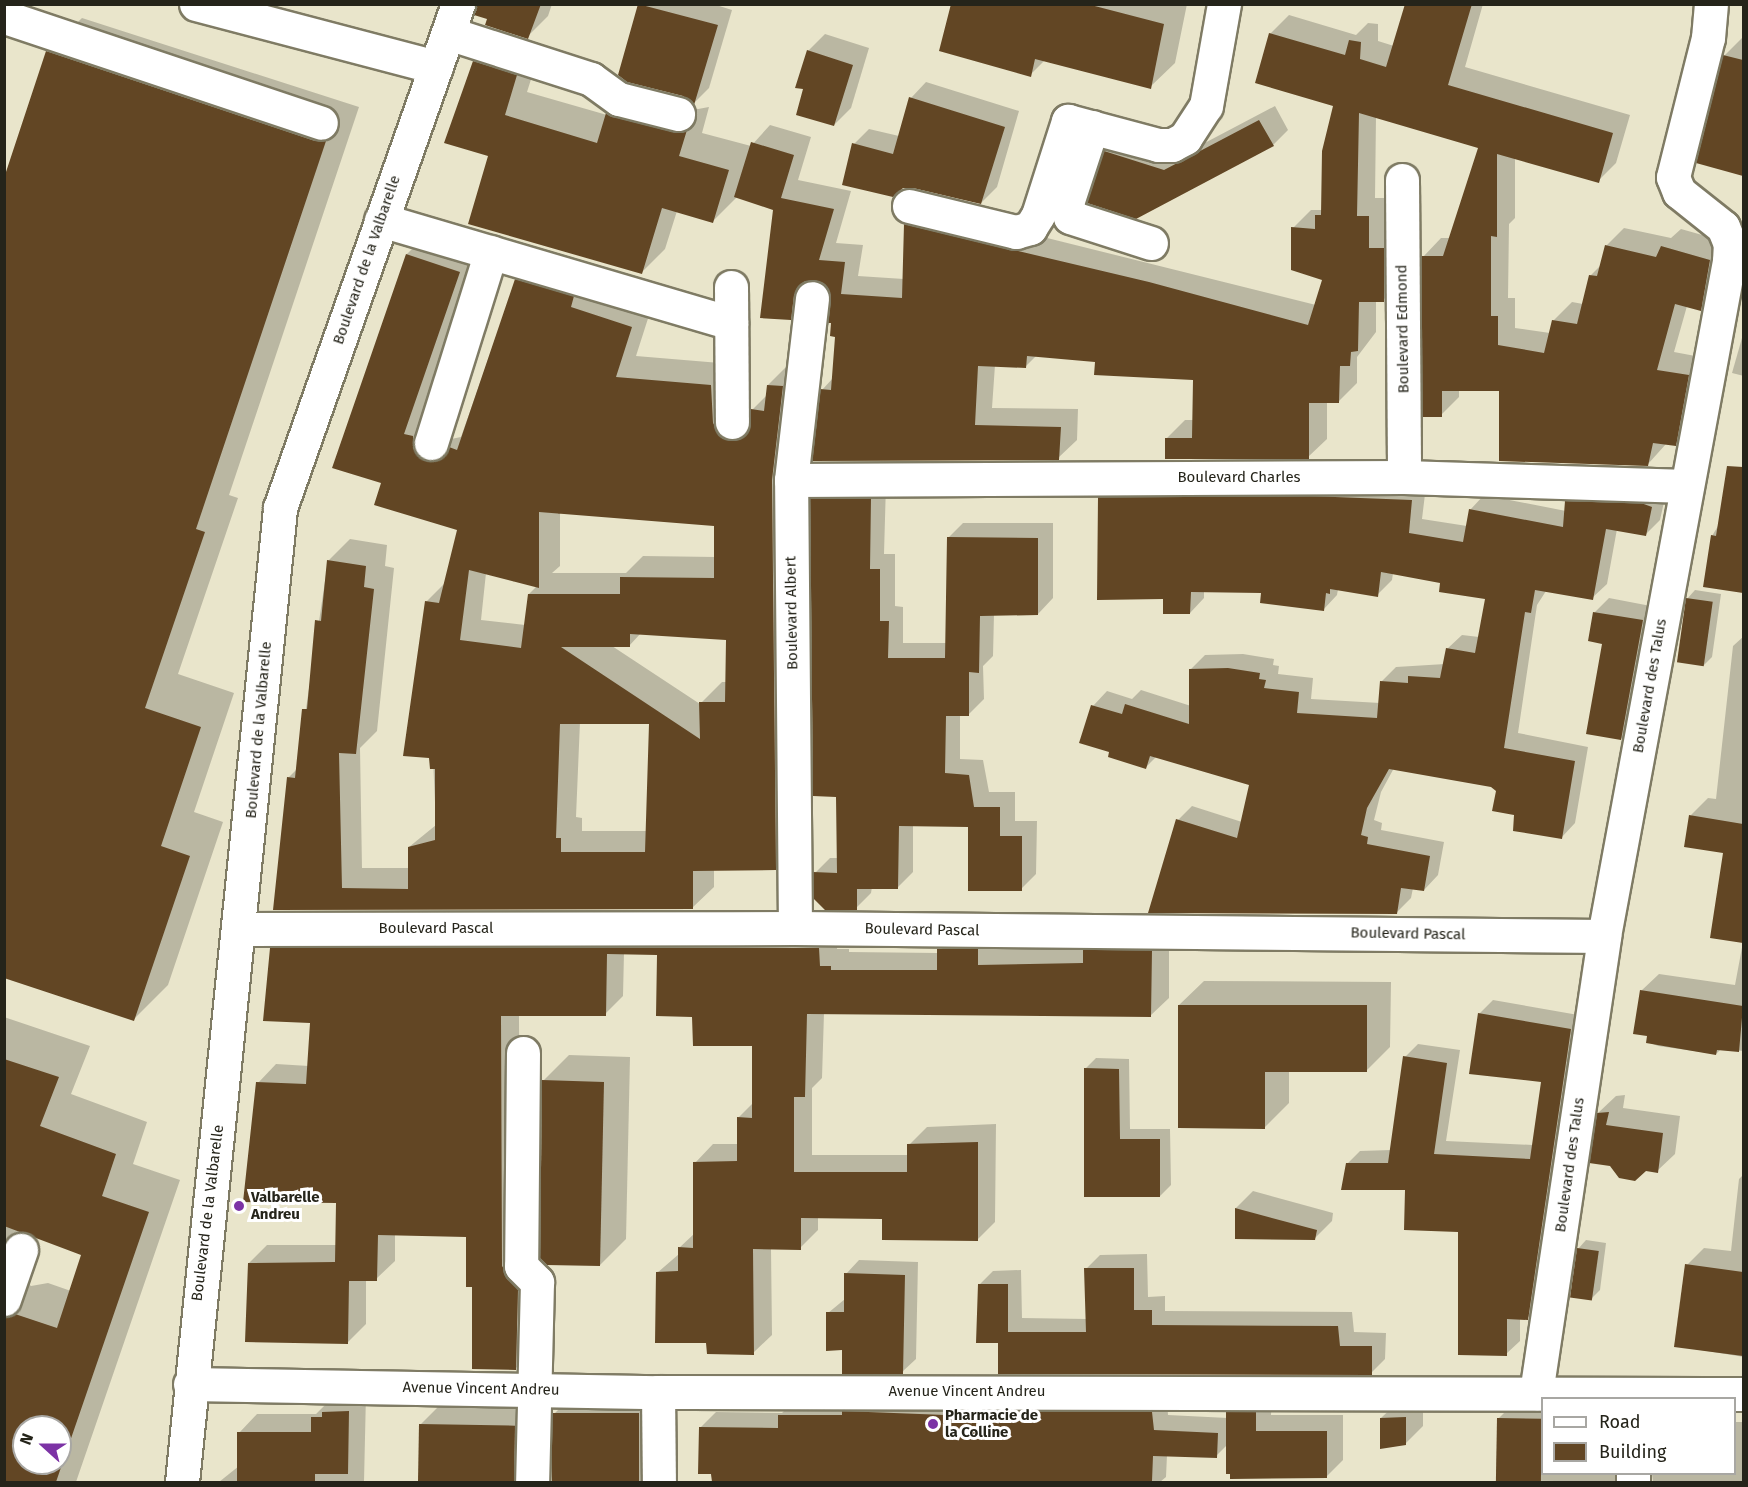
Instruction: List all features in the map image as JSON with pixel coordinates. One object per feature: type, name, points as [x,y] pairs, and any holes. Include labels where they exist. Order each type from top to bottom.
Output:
[{"type":"street","points":[[14,4],[5,18],[321,123]]},
{"type":"street","points":[[196,4],[436,68]]},
{"type":"street","points":[[909,206],[1016,232],[1030,228],[1068,121],[1158,145],[1172,146],[1185,138],[1206,106],[1224,4]]},
{"type":"street","name":"Boulevard des Talus","points":[[1536,1393],[1604,936],[1730,252],[1723,227],[1679,192],[1673,177],[1708,38],[1711,4]]},
{"type":"street","points":[[453,19],[591,79],[619,99],[678,114]]},
{"type":"street","name":"Boulevard de la Valbarelle","points":[[182,1482],[190,1384],[240,929],[280,508],[453,19]]},
{"type":"street","points":[[1092,127],[1067,203],[1070,217],[1151,243]]},
{"type":"street","name":"Boulevard Edmond","points":[[1402,180],[1404,477]]},
{"type":"street","points":[[381,220],[732,323]]},
{"type":"street","points":[[431,443],[491,252]]},
{"type":"street","points":[[731,287],[732,422]]},
{"type":"street","name":"Boulevard Albert","points":[[795,928],[791,480],[812,298]]},
{"type":"street","name":"Boulevard Charles","points":[[791,480],[1404,477],[1687,486]]},
{"type":"street","name":"Boulevard Pascal","points":[[240,929],[795,928],[1604,936]]},
{"type":"street","points":[[523,1053],[521,1266],[537,1282],[532,1482]]},
{"type":"street","points":[[4,1299],[21,1250]]},
{"type":"street","name":"Avenue Vincent Andreu","points":[[190,1384],[658,1392],[1536,1393],[1633,1396],[1743,1394]]},
{"type":"street","points":[[658,1392],[659,1482]]},
{"type":"building","points":[[476,4],[541,4],[528,39],[485,25],[487,19],[474,15]]},
{"type":"building","points":[[638,4],[718,25],[694,105],[683,96],[627,82],[618,75]]},
{"type":"building","points":[[951,4],[1087,4],[1164,24],[1151,89],[1035,59],[1031,77],[939,51]]},
{"type":"building","points":[[1405,4],[1472,4],[1448,85],[1613,133],[1599,183],[1497,154],[1497,237],[1491,236],[1491,316],[1498,316],[1498,345],[1544,353],[1552,320],[1577,324],[1589,275],[1597,276],[1605,245],[1656,257],[1661,246],[1710,260],[1701,311],[1675,304],[1657,370],[1689,375],[1676,446],[1653,443],[1648,466],[1499,461],[1499,391],[1442,391],[1442,417],[1422,417],[1421,256],[1443,256],[1478,148],[1359,113],[1357,216],[1369,216],[1369,248],[1384,248],[1384,302],[1359,302],[1358,351],[1351,352],[1350,366],[1340,366],[1339,403],[1309,403],[1309,459],[1165,459],[1165,438],[1192,438],[1193,380],[1094,375],[1095,362],[1027,356],[1026,368],[978,366],[975,425],[1061,427],[1059,460],[812,461],[820,389],[831,390],[835,337],[830,336],[831,323],[828,323],[829,291],[823,283],[805,281],[794,295],[791,320],[760,318],[773,210],[734,197],[751,142],[794,155],[781,198],[834,209],[819,260],[845,262],[841,294],[902,298],[904,224],[1149,282],[1308,325],[1322,280],[1291,270],[1291,227],[1315,229],[1315,215],[1321,215],[1322,151],[1333,106],[1255,83],[1269,33],[1345,55],[1349,40],[1361,42],[1360,59],[1386,67]]},
{"type":"building","points":[[807,50],[853,65],[834,126],[796,115],[803,89],[795,88]]},
{"type":"building","points":[[46,51],[315,141],[326,141],[196,529],[205,532],[145,708],[201,727],[161,846],[190,856],[134,1021],[4,978],[4,178]]},
{"type":"building","points":[[1723,55],[1743,60],[1743,176],[1696,163]]},
{"type":"building","points":[[473,61],[517,75],[505,115],[597,143],[606,113],[673,132],[687,130],[679,156],[729,170],[713,223],[662,208],[642,274],[468,224],[488,156],[444,143]]},
{"type":"building","points":[[909,97],[1005,127],[981,204],[913,188],[903,188],[893,197],[842,185],[852,143],[893,154]]},
{"type":"building","points":[[1259,120],[1274,146],[1136,219],[1087,203],[1104,151],[1164,170]]},
{"type":"building","points":[[406,254],[460,272],[404,434],[413,436],[413,448],[425,461],[443,457],[449,447],[457,450],[515,279],[574,296],[571,307],[632,327],[616,377],[711,385],[713,423],[723,439],[742,438],[749,431],[751,409],[764,411],[767,385],[783,386],[772,480],[776,870],[693,871],[693,909],[273,910],[287,777],[295,778],[302,709],[307,709],[315,620],[321,621],[327,560],[366,566],[364,587],[374,589],[356,754],[339,753],[342,888],[408,889],[408,847],[435,840],[435,769],[430,769],[429,758],[403,756],[425,601],[439,603],[457,530],[374,505],[381,483],[332,468]],"holes":[[[539,512],[714,526],[714,578],[620,577],[620,594],[528,594],[521,648],[460,640],[469,570],[539,588]],[[630,634],[726,640],[725,702],[699,702],[700,739],[561,647],[630,647]],[[560,724],[649,724],[645,852],[561,852],[561,838],[556,838]]]},
{"type":"building","points":[[1727,466],[1743,467],[1743,593],[1703,587],[1711,535],[1716,536]]},
{"type":"building","points":[[1309,496],[1412,500],[1409,533],[1463,542],[1469,509],[1563,527],[1565,501],[1641,503],[1652,507],[1646,536],[1606,529],[1593,600],[1535,590],[1531,613],[1525,612],[1504,748],[1575,761],[1562,839],[1513,831],[1514,815],[1492,811],[1496,791],[1491,787],[1389,769],[1367,808],[1361,835],[1368,837],[1367,844],[1430,856],[1424,891],[1401,888],[1397,914],[1148,913],[1176,819],[1237,838],[1249,785],[1150,756],[1146,769],[1108,757],[1109,752],[1079,743],[1091,705],[1122,714],[1125,704],[1189,724],[1189,669],[1228,668],[1260,673],[1259,679],[1266,680],[1264,688],[1299,692],[1297,713],[1377,718],[1380,681],[1408,683],[1408,676],[1440,678],[1446,648],[1475,653],[1485,599],[1439,592],[1440,583],[1381,572],[1378,597],[1330,589],[1330,594],[1326,593],[1324,611],[1260,603],[1261,593],[1191,592],[1190,614],[1163,614],[1163,599],[1097,600],[1098,497]]},
{"type":"building","points":[[871,498],[870,569],[880,569],[880,621],[889,621],[888,658],[945,658],[947,537],[1038,538],[1038,615],[980,616],[979,673],[969,672],[969,716],[946,716],[945,773],[969,775],[974,807],[1000,807],[1000,836],[1022,836],[1022,891],[968,891],[968,827],[899,826],[898,889],[857,889],[857,910],[825,910],[813,898],[813,872],[837,873],[836,797],[813,796],[810,499]]},
{"type":"building","points":[[1686,598],[1713,602],[1704,666],[1677,662]]},
{"type":"building","points":[[1593,612],[1643,620],[1621,740],[1586,734],[1602,644],[1588,641]]},
{"type":"building","points":[[1689,815],[1743,824],[1743,943],[1710,938],[1723,853],[1684,847]]},
{"type":"building","points":[[270,948],[819,948],[820,966],[831,966],[831,970],[937,970],[937,949],[978,949],[978,965],[1083,963],[1083,950],[1152,950],[1151,1017],[807,1014],[805,1097],[794,1097],[794,1172],[907,1172],[907,1144],[978,1142],[978,1241],[882,1240],[882,1219],[801,1218],[801,1250],[753,1249],[754,1355],[707,1354],[706,1343],[655,1343],[656,1272],[678,1271],[678,1247],[693,1248],[693,1162],[737,1161],[737,1117],[752,1118],[752,1046],[693,1046],[692,1017],[656,1016],[657,955],[607,954],[606,1016],[501,1016],[502,1266],[518,1290],[516,1370],[472,1369],[472,1287],[466,1287],[466,1237],[378,1235],[377,1281],[349,1281],[348,1344],[245,1342],[248,1263],[335,1262],[336,1203],[243,1202],[256,1082],[306,1084],[310,1023],[263,1021]]},
{"type":"building","points":[[1640,990],[1743,1006],[1739,1052],[1717,1050],[1716,1055],[1646,1043],[1647,1036],[1633,1034]]},
{"type":"building","points":[[1178,1005],[1367,1005],[1367,1072],[1265,1072],[1265,1129],[1178,1128]]},
{"type":"building","points":[[1478,1013],[1571,1029],[1528,1320],[1507,1319],[1507,1356],[1458,1355],[1458,1232],[1404,1230],[1405,1190],[1341,1190],[1346,1163],[1388,1163],[1403,1056],[1447,1063],[1434,1154],[1530,1159],[1541,1082],[1469,1074]]},
{"type":"building","points":[[4,1059],[59,1077],[40,1126],[116,1154],[102,1196],[149,1212],[72,1436],[72,1415],[12,1415],[12,1475],[58,1475],[56,1482],[4,1482],[4,1317],[15,1314],[57,1328],[81,1255],[4,1226]]},
{"type":"building","points":[[1084,1068],[1119,1069],[1120,1139],[1160,1139],[1160,1197],[1084,1197]]},
{"type":"building","points":[[542,1080],[604,1082],[600,1266],[547,1265],[540,1258]]},
{"type":"building","points":[[1609,1112],[1606,1125],[1663,1133],[1658,1173],[1646,1171],[1635,1181],[1619,1178],[1610,1166],[1589,1163],[1597,1113]]},
{"type":"building","points":[[1235,1208],[1317,1230],[1315,1240],[1235,1239]]},
{"type":"building","points":[[1577,1248],[1599,1251],[1592,1301],[1570,1298]]},
{"type":"building","points":[[1685,1264],[1743,1272],[1743,1356],[1674,1347]]},
{"type":"building","points":[[1084,1268],[1134,1268],[1134,1310],[1152,1310],[1152,1325],[1338,1326],[1340,1346],[1372,1346],[1372,1375],[998,1374],[998,1343],[976,1343],[978,1284],[1008,1284],[1008,1332],[1086,1332]]},
{"type":"building","points":[[844,1273],[905,1275],[903,1374],[842,1374],[842,1350],[826,1351],[826,1312],[844,1312]]},
{"type":"building","points":[[349,1411],[348,1474],[315,1474],[315,1482],[237,1482],[237,1432],[311,1432],[311,1417],[322,1417],[322,1412]]},
{"type":"building","points":[[842,1411],[971,1416],[998,1416],[998,1411],[1152,1412],[1154,1430],[1218,1433],[1217,1458],[1153,1456],[1152,1481],[1146,1482],[712,1482],[711,1474],[698,1474],[699,1427],[778,1428],[778,1415],[842,1415]]},
{"type":"building","points":[[1226,1412],[1256,1412],[1256,1431],[1327,1431],[1327,1478],[1230,1479],[1230,1474],[1226,1474]]},
{"type":"building","points":[[552,1413],[639,1413],[639,1482],[552,1482]]},
{"type":"building","points":[[1406,1417],[1406,1445],[1380,1449],[1380,1418]]},
{"type":"building","points":[[1497,1418],[1541,1419],[1541,1482],[1496,1482]]},
{"type":"building","points":[[419,1424],[515,1426],[514,1482],[418,1482]]},
{"type":"place","name":"Valbarelle Andreu","points":[[239,1206]]},
{"type":"place","name":"Pharmacie de la Colline","points":[[933,1424]]}]
